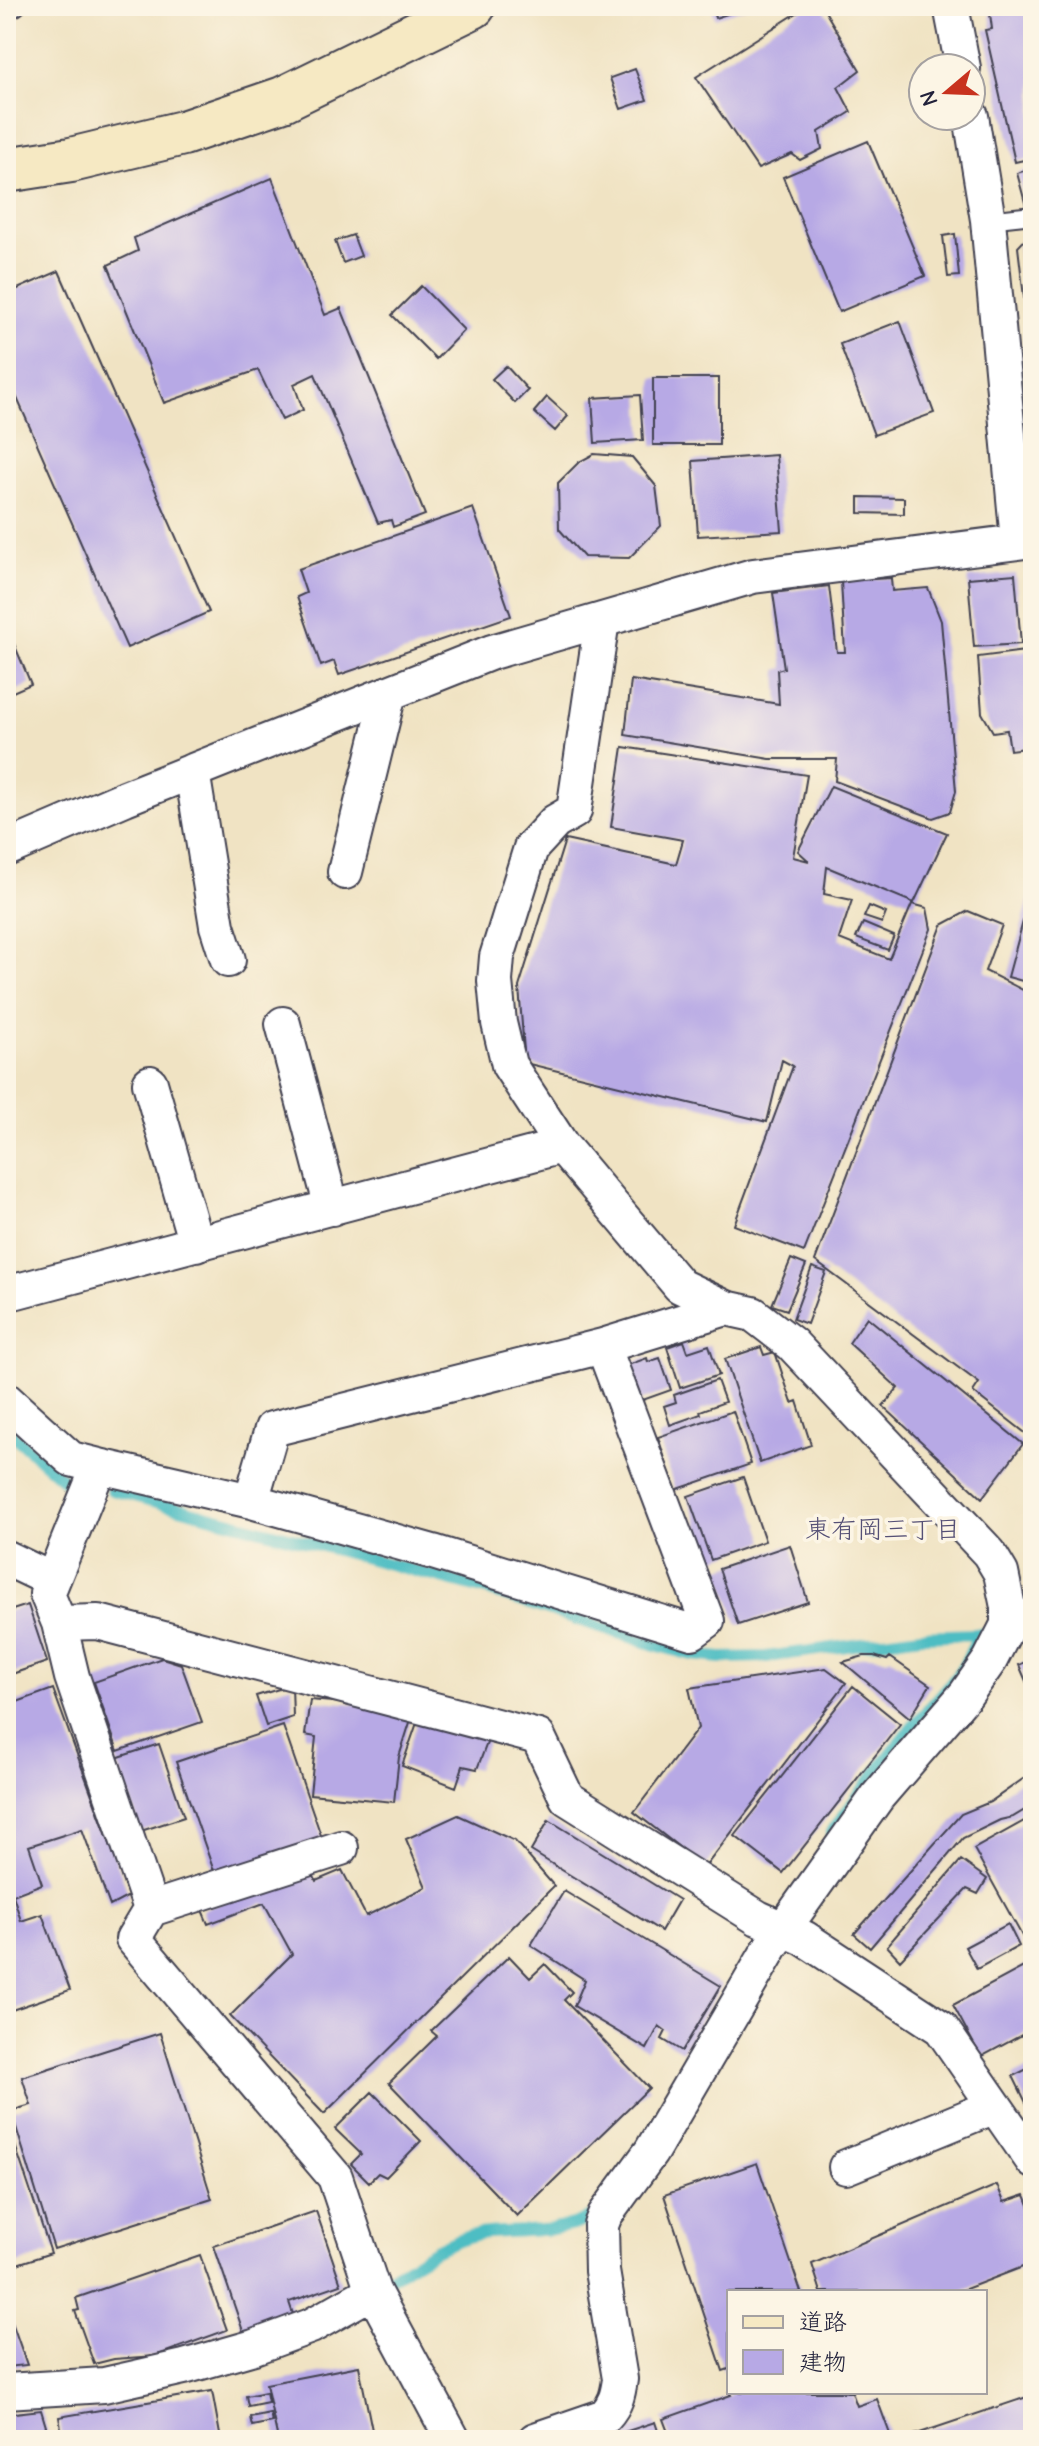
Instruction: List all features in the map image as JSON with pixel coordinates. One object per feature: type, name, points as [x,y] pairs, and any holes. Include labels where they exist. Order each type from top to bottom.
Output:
[{"type":"street","points":[[6,170],[71,160],[183,133],[283,99],[473,6]]},
{"type":"street","points":[[951,6],[960,52]]},
{"type":"street","points":[[6,849],[192,771],[492,652],[753,576],[1026,541],[988,220],[974,132]]},
{"type":"street","points":[[535,2440],[605,2416],[612,2408],[618,2396],[620,2379],[604,2285],[601,2225],[605,2215],[651,2152],[772,1945],[878,1796],[966,1694],[1003,1635],[1007,1592],[1001,1573],[989,1553],[792,1344],[753,1314],[726,1308],[680,1286],[562,1146],[509,1065],[499,1023],[495,981],[497,957],[531,848],[555,822],[574,811],[602,620]]},
{"type":"street","points":[[345,872],[389,693]]},
{"type":"street","points":[[192,771],[217,926],[228,960]]},
{"type":"street","points":[[283,1024],[332,1208]]},
{"type":"street","points":[[150,1083],[196,1244]]},
{"type":"street","points":[[6,1294],[562,1146]]},
{"type":"street","points":[[251,1501],[272,1429],[603,1346],[726,1308]]},
{"type":"street","points":[[6,1400],[71,1459],[251,1501],[433,1552],[692,1632],[707,1621],[603,1346]]},
{"type":"street","points":[[99,1466],[47,1594],[151,1909]]},
{"type":"street","points":[[6,1558],[52,1580]]},
{"type":"street","points":[[59,1623],[98,1622],[538,1737],[567,1798],[758,1918],[804,1938],[941,2028],[1033,2161]]},
{"type":"street","points":[[341,1848],[151,1909],[133,1939],[335,2177],[373,2291],[453,2440]]},
{"type":"street","points":[[846,2167],[995,2106]]},
{"type":"street","points":[[6,2391],[104,2385],[184,2367],[254,2347],[311,2326],[373,2291]]},
{"type":"lane","points":[[6,13],[17,6]]},
{"type":"lane","points":[[988,220],[1033,215]]},
{"type":"building","points":[[711,6],[749,6],[749,7],[715,18]]},
{"type":"building","points":[[808,6],[822,6],[860,70],[838,87],[851,112],[819,132],[822,149],[800,160],[792,154],[758,169],[696,77]]},
{"type":"building","points":[[989,6],[1033,6],[1033,158],[1015,162],[985,30],[992,29]]},
{"type":"building","points":[[635,69],[647,100],[621,109],[610,78]]},
{"type":"building","points":[[868,141],[925,276],[839,312],[783,177]]},
{"type":"building","points":[[1033,168],[1033,204],[1026,206],[1017,173]]},
{"type":"building","points":[[272,178],[325,315],[341,308],[425,515],[393,527],[391,520],[378,523],[315,374],[294,384],[303,410],[282,420],[258,370],[164,403],[108,265],[138,251],[134,238]]},
{"type":"building","points":[[1033,231],[1033,347],[1030,347],[1018,247]]},
{"type":"building","points":[[955,234],[959,276],[948,277],[943,236]]},
{"type":"building","points":[[353,235],[361,256],[343,263],[335,241]]},
{"type":"building","points":[[59,271],[209,612],[127,648],[6,373],[6,294]]},
{"type":"building","points":[[421,286],[464,330],[436,359],[392,315]]},
{"type":"building","points":[[900,321],[934,413],[874,435],[840,344]]},
{"type":"building","points":[[506,366],[528,390],[515,403],[492,379]]},
{"type":"building","points":[[653,378],[719,378],[719,445],[653,445]]},
{"type":"building","points":[[640,395],[643,440],[595,443],[592,398]]},
{"type":"building","points":[[547,397],[568,416],[555,431],[534,412]]},
{"type":"building","points":[[594,454],[632,457],[656,486],[661,526],[629,558],[584,557],[559,529],[558,483],[579,462]]},
{"type":"building","points":[[776,455],[782,531],[698,536],[693,461]]},
{"type":"building","points":[[859,497],[904,498],[904,514],[859,513]]},
{"type":"building","points":[[473,508],[511,616],[339,675],[334,661],[321,666],[297,597],[306,593],[298,569]]},
{"type":"building","points":[[1015,574],[1021,644],[974,647],[968,578]]},
{"type":"building","points":[[891,578],[892,591],[928,588],[941,621],[956,791],[950,812],[933,818],[835,781],[837,759],[770,759],[625,735],[631,680],[779,704],[777,670],[784,668],[773,593],[829,586],[837,652],[845,652],[841,581]]},
{"type":"building","points":[[6,625],[31,684],[6,695]]},
{"type":"building","points":[[1033,650],[1033,747],[1010,750],[1007,730],[993,732],[982,713],[978,657]]},
{"type":"building","points":[[623,747],[807,775],[793,857],[809,861],[798,851],[831,786],[947,833],[914,903],[827,867],[824,894],[852,900],[839,939],[889,959],[912,904],[927,908],[931,929],[804,1252],[734,1225],[793,1066],[782,1060],[767,1122],[525,1063],[519,987],[565,840],[676,864],[683,840],[611,827]]},
{"type":"building","points":[[1033,888],[1033,984],[1008,977]]},
{"type":"building","points":[[869,906],[886,913],[882,923],[864,917]]},
{"type":"building","points":[[968,911],[1002,925],[985,971],[1033,995],[1033,1439],[973,1392],[979,1383],[815,1261],[942,925]]},
{"type":"building","points":[[863,923],[894,936],[888,950],[856,938]]},
{"type":"building","points":[[791,1259],[806,1265],[787,1310],[772,1305]]},
{"type":"building","points":[[812,1267],[826,1272],[807,1324],[793,1319]]},
{"type":"building","points":[[867,1317],[1023,1444],[982,1498],[883,1406],[898,1388],[849,1343]]},
{"type":"building","points":[[684,1341],[688,1352],[709,1345],[719,1375],[680,1388],[667,1347]]},
{"type":"building","points":[[761,1347],[764,1355],[775,1352],[792,1403],[797,1401],[811,1445],[760,1463],[725,1359]]},
{"type":"building","points":[[647,1358],[648,1362],[660,1358],[671,1390],[640,1401],[628,1365]]},
{"type":"building","points":[[717,1380],[725,1402],[670,1425],[664,1406],[676,1402],[674,1395]]},
{"type":"building","points":[[733,1411],[751,1464],[675,1490],[658,1437]]},
{"type":"building","points":[[743,1477],[765,1541],[711,1560],[688,1496]]},
{"type":"building","points":[[790,1545],[808,1602],[738,1625],[719,1569]]},
{"type":"building","points":[[28,1605],[47,1662],[6,1676],[6,1612]]},
{"type":"building","points":[[864,1656],[887,1660],[890,1657],[930,1685],[910,1718],[843,1662]]},
{"type":"building","points":[[162,1658],[181,1664],[202,1722],[118,1751],[94,1682]]},
{"type":"building","points":[[1033,1658],[1033,1697],[1019,1665]]},
{"type":"building","points":[[826,1668],[846,1683],[705,1867],[634,1812],[698,1728],[689,1688]]},
{"type":"building","points":[[292,1685],[293,1717],[266,1726],[256,1696]]},
{"type":"building","points":[[853,1686],[900,1724],[783,1873],[735,1836]]},
{"type":"building","points":[[53,1689],[129,1896],[110,1906],[82,1829],[29,1846],[42,1884],[13,1895],[21,1921],[42,1914],[70,1990],[6,2012],[6,1706]]},
{"type":"building","points":[[310,1700],[367,1705],[412,1716],[399,1757],[394,1802],[310,1794],[316,1737],[305,1735]]},
{"type":"building","points":[[419,1717],[490,1735],[477,1769],[463,1766],[456,1787],[402,1766]]},
{"type":"building","points":[[283,1726],[324,1844],[217,1880],[176,1762]]},
{"type":"building","points":[[159,1744],[184,1817],[141,1831],[116,1758]]},
{"type":"building","points":[[1033,1772],[1033,1805],[963,1838],[870,1948],[854,1934],[961,1814],[990,1802]]},
{"type":"building","points":[[458,1815],[515,1841],[554,1886],[324,2114],[230,2016],[292,1954],[264,1903],[208,1924],[202,1910],[311,1869],[316,1881],[342,1870],[366,1916],[426,1887],[406,1839]]},
{"type":"building","points":[[1033,1816],[1033,1942],[1027,1945],[974,1849]]},
{"type":"building","points":[[549,1820],[679,1900],[661,1931],[531,1851]]},
{"type":"building","points":[[961,1860],[987,1879],[978,1894],[967,1889],[900,1960],[887,1946]]},
{"type":"building","points":[[564,1891],[721,1986],[682,2051],[662,2039],[666,2031],[659,2026],[647,2049],[574,2006],[585,1980],[531,1945]]},
{"type":"building","points":[[1008,1924],[1019,1946],[977,1969],[965,1947]]},
{"type":"building","points":[[509,1956],[530,1978],[545,1964],[572,1992],[564,2000],[649,2088],[517,2216],[389,2083],[437,2036],[431,2031]]},
{"type":"building","points":[[1033,1962],[1033,2029],[981,2057],[953,2005]]},
{"type":"building","points":[[160,2033],[212,2199],[54,2249],[11,2111],[31,2105],[22,2077]]},
{"type":"building","points":[[1033,2066],[1033,2117],[1013,2076]]},
{"type":"building","points":[[372,2092],[421,2141],[386,2177],[378,2173],[369,2182],[351,2164],[361,2154],[335,2129]]},
{"type":"building","points":[[7,2121],[51,2253],[11,2266],[6,2251]]},
{"type":"building","points":[[757,2163],[800,2290],[727,2290],[727,2370],[723,2371],[664,2195]]},
{"type":"building","points":[[997,2185],[1004,2202],[1025,2195],[1033,2215],[1033,2263],[963,2290],[820,2290],[812,2264]]},
{"type":"building","points":[[316,2211],[341,2284],[289,2302],[294,2317],[244,2334],[214,2246]]},
{"type":"building","points":[[200,2255],[227,2330],[155,2356],[94,2364],[75,2311],[79,2310],[76,2298]]},
{"type":"building","points":[[6,2305],[27,2365],[6,2367]]},
{"type":"building","points":[[359,2366],[374,2440],[278,2440],[266,2384]]},
{"type":"building","points":[[212,2391],[221,2440],[63,2440],[59,2417]]},
{"type":"building","points":[[266,2392],[268,2402],[248,2406],[246,2396]]},
{"type":"building","points":[[853,2394],[857,2406],[877,2399],[891,2437],[882,2440],[671,2440],[663,2419],[731,2395]]},
{"type":"building","points":[[1033,2395],[1033,2440],[902,2440],[902,2439]]},
{"type":"building","points":[[41,2410],[50,2440],[6,2440],[6,2414]]},
{"type":"building","points":[[270,2413],[272,2422],[252,2426],[250,2417]]},
{"type":"building","points":[[655,2422],[661,2440],[603,2440],[603,2439]]},
{"type":"waterway","points":[[6,1429],[66,1482]]},
{"type":"waterway","points":[[112,1490],[490,1591],[692,1655],[766,1657],[921,1636],[1033,1632]]},
{"type":"waterway","points":[[831,1833],[892,1751],[958,1674],[978,1635]]},
{"type":"waterway","points":[[390,2278],[433,2252],[467,2237],[566,2227],[588,2218]]},
{"type":"district","name":"東有岡三丁目","points":[[883,1530]]}]
